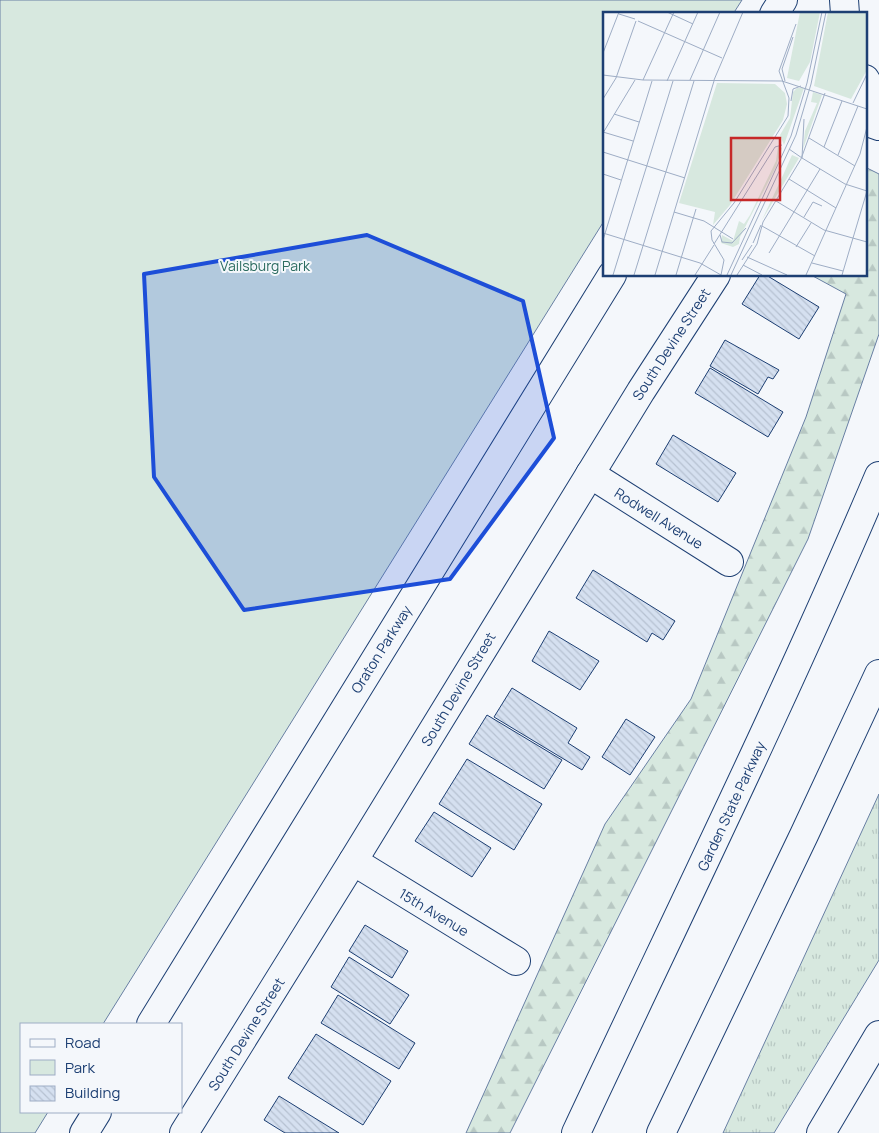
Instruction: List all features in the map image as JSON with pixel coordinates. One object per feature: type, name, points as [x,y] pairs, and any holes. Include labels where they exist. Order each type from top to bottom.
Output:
[{"type":"main road","points":[[775,12],[783,0]]},
{"type":"main road","points":[[866,81],[879,102]]},
{"type":"main road","points":[[866,121],[879,126]]},
{"type":"main road","name":"Oraton Parkway","points":[[152,1023],[611,276]]},
{"type":"main road","name":"South Devine Street","points":[[184,1133],[646,383],[715,276]]},
{"type":"main road","name":"Rodwell Avenue","points":[[590,474],[729,562]]},
{"type":"main road","name":"Garden State Parkway","points":[[576,1133],[700,874],[879,476]]},
{"type":"main road","points":[[662,1133],[879,674]]},
{"type":"main road","name":"15th Avenue","points":[[353,861],[516,961]]},
{"type":"main road","points":[[821,1133],[879,1035]]},
{"type":"main road","points":[[570,1133],[600,1082]]},
{"type":"main road","points":[[84,1133],[96,1113]]},
{"type":"highlighted area","points":[[367,235],[523,301],[554,438],[450,579],[244,610],[154,477],[144,274]]},
{"type":"green space","name":"Vailsburg Park","points":[[0,0],[742,0],[734,12],[603,12],[603,223],[104,1023],[20,1023],[20,1113],[47,1113],[35,1133],[0,1133]]},
{"type":"green space","points":[[866,168],[879,174],[879,334],[808,539],[510,1133],[466,1133],[605,824],[691,699],[806,417],[846,294],[813,276],[866,276]]},
{"type":"green space","points":[[879,794],[879,960],[774,1133],[723,1133]]},
{"type":"building","points":[[759,276],[768,276],[819,307],[799,339],[742,304]]},
{"type":"building","points":[[725,340],[779,370],[773,379],[768,377],[758,394],[710,366]]},
{"type":"building","points":[[710,368],[783,412],[768,437],[695,393]]},
{"type":"building","points":[[673,435],[736,473],[718,502],[656,464]]},
{"type":"building","points":[[593,570],[675,621],[663,640],[652,633],[647,642],[576,598]]},
{"type":"building","points":[[549,631],[599,661],[580,690],[532,661]]},
{"type":"building","points":[[512,688],[577,728],[568,743],[590,757],[582,770],[494,717]]},
{"type":"building","points":[[487,715],[562,760],[544,789],[469,744]]},
{"type":"building","points":[[626,719],[655,737],[630,775],[602,757]]},
{"type":"building","points":[[467,759],[542,804],[514,850],[439,804]]},
{"type":"building","points":[[434,812],[491,848],[472,877],[415,841]]},
{"type":"building","points":[[365,925],[408,951],[392,978],[349,951]]},
{"type":"building","points":[[349,957],[409,995],[390,1024],[331,987]]},
{"type":"building","points":[[338,995],[415,1043],[399,1069],[321,1023]]},
{"type":"building","points":[[316,1034],[391,1081],[363,1125],[288,1078]]},
{"type":"building","points":[[279,1096],[339,1133],[285,1133],[264,1120]]}]
